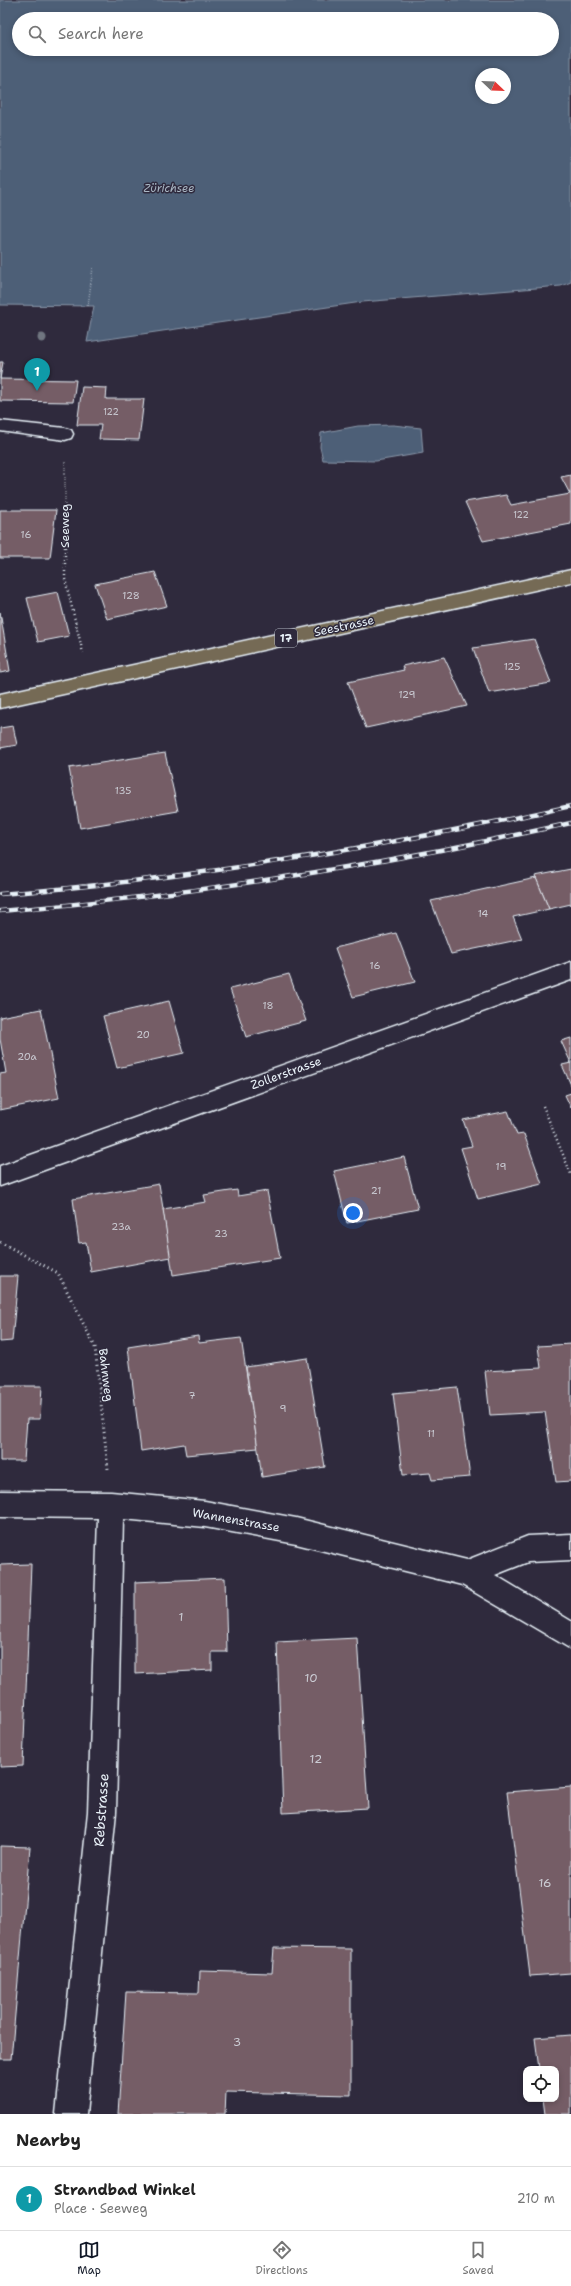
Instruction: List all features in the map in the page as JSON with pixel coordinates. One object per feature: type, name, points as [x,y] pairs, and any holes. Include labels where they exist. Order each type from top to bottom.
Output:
[{"type":"main road","name":"Seestrasse","points":[[0,701],[571,576]]},
{"type":"street","points":[[0,426],[65,434]]},
{"type":"street","name":"Zollerstrasse","points":[[0,1176],[571,971]]},
{"type":"street","name":"Wannenstrasse","points":[[0,1504],[111,1505],[205,1514],[296,1531],[467,1573],[571,1636]]},
{"type":"street","name":"Rebstrasse","points":[[71,2114],[102,1812],[111,1505]]},
{"type":"street","points":[[467,1573],[528,1549],[571,1547]]},
{"type":"path","points":[[88,306],[93,267]]},
{"type":"path","name":"Seeweg","points":[[65,434],[65,580],[89,681]]},
{"type":"path","points":[[543,1106],[571,1174]]},
{"type":"path","name":"Bahnweg","points":[[0,1242],[58,1273],[95,1347],[111,1505]]},
{"type":"water","name":"Zürichsee","points":[[0,0],[571,0],[571,282],[561,286],[362,302],[87,342],[94,306],[0,305]]},
{"type":"water","points":[[393,425],[421,428],[423,453],[376,461],[323,460],[320,447],[321,433],[358,426]]},
{"type":"building","points":[[0,362],[3,362],[0,379]]},
{"type":"building","points":[[0,379],[76,380],[73,402],[0,401]]},
{"type":"building","points":[[82,387],[107,388],[106,399],[144,399],[139,440],[99,439],[101,425],[77,425]]},
{"type":"building","points":[[571,475],[571,524],[483,541],[465,502],[506,495],[511,505],[570,494],[561,477]]},
{"type":"building","points":[[0,510],[56,510],[50,558],[0,558]]},
{"type":"building","points":[[155,572],[167,606],[107,619],[95,584]]},
{"type":"building","points":[[58,592],[69,636],[38,642],[27,598]]},
{"type":"building","points":[[0,612],[10,671],[0,673]]},
{"type":"building","points":[[534,639],[551,683],[489,693],[473,648]]},
{"type":"building","points":[[444,657],[467,706],[366,728],[348,682],[404,670],[402,666]]},
{"type":"building","points":[[13,726],[17,745],[0,748],[0,728]]},
{"type":"building","points":[[165,753],[178,811],[80,828],[69,768]]},
{"type":"building","points":[[571,869],[571,904],[549,909],[535,876]]},
{"type":"building","points":[[536,878],[549,909],[513,917],[522,939],[451,954],[431,901]]},
{"type":"building","points":[[396,933],[415,982],[353,997],[335,948]]},
{"type":"building","points":[[289,974],[306,1021],[246,1037],[230,989]]},
{"type":"building","points":[[169,1001],[184,1053],[117,1068],[103,1016]]},
{"type":"building","points":[[41,1009],[59,1098],[0,1110],[0,1074],[6,1073],[0,1039],[0,1017]]},
{"type":"building","points":[[571,1038],[571,1063],[561,1041]]},
{"type":"building","points":[[571,1063],[571,1085],[562,1065]]},
{"type":"building","points":[[571,1093],[571,1108],[565,1095]]},
{"type":"building","points":[[508,1111],[517,1135],[524,1134],[542,1184],[478,1199],[461,1148],[472,1146],[463,1120]]},
{"type":"building","points":[[404,1157],[418,1209],[347,1223],[334,1171]]},
{"type":"building","points":[[159,1184],[171,1257],[91,1272],[86,1242],[79,1243],[73,1199]]},
{"type":"building","points":[[237,1190],[238,1196],[267,1191],[280,1258],[173,1275],[163,1209],[206,1202],[204,1195]]},
{"type":"building","points":[[0,1276],[18,1276],[12,1341],[0,1342]]},
{"type":"building","points":[[198,1336],[199,1343],[241,1338],[258,1448],[186,1455],[184,1444],[141,1451],[128,1347]]},
{"type":"building","points":[[571,1344],[571,1481],[556,1482],[545,1412],[490,1415],[485,1371],[541,1368],[538,1346]]},
{"type":"building","points":[[307,1358],[325,1467],[262,1477],[246,1367]]},
{"type":"building","points":[[0,1386],[42,1386],[40,1419],[27,1419],[24,1461],[0,1461]]},
{"type":"building","points":[[457,1387],[470,1477],[432,1480],[430,1473],[403,1475],[393,1393]]},
{"type":"building","points":[[31,1564],[23,1766],[0,1767],[0,1565]]},
{"type":"building","points":[[225,1578],[227,1652],[212,1652],[212,1670],[135,1674],[135,1582]]},
{"type":"building","points":[[357,1638],[368,1808],[283,1813],[277,1642]]},
{"type":"building","points":[[571,1787],[571,1973],[530,1976],[507,1792]]},
{"type":"building","points":[[0,1846],[30,1847],[11,2059],[0,2059]]},
{"type":"building","points":[[274,1948],[351,1949],[351,2095],[226,2092],[225,2114],[118,2114],[126,1992],[199,1993],[200,1971],[272,1973]]},
{"type":"building","points":[[571,2035],[571,2114],[545,2114],[543,2102],[559,2102],[559,2066],[539,2066],[535,2038]]},
{"type":"railway","points":[[0,894],[144,880],[287,860],[429,835],[571,806]]},
{"type":"railway","points":[[0,911],[144,896],[287,877],[429,852],[571,823]]},
{"type":"place","name":"Strandbad Winkel","points":[[37,391]]}]
